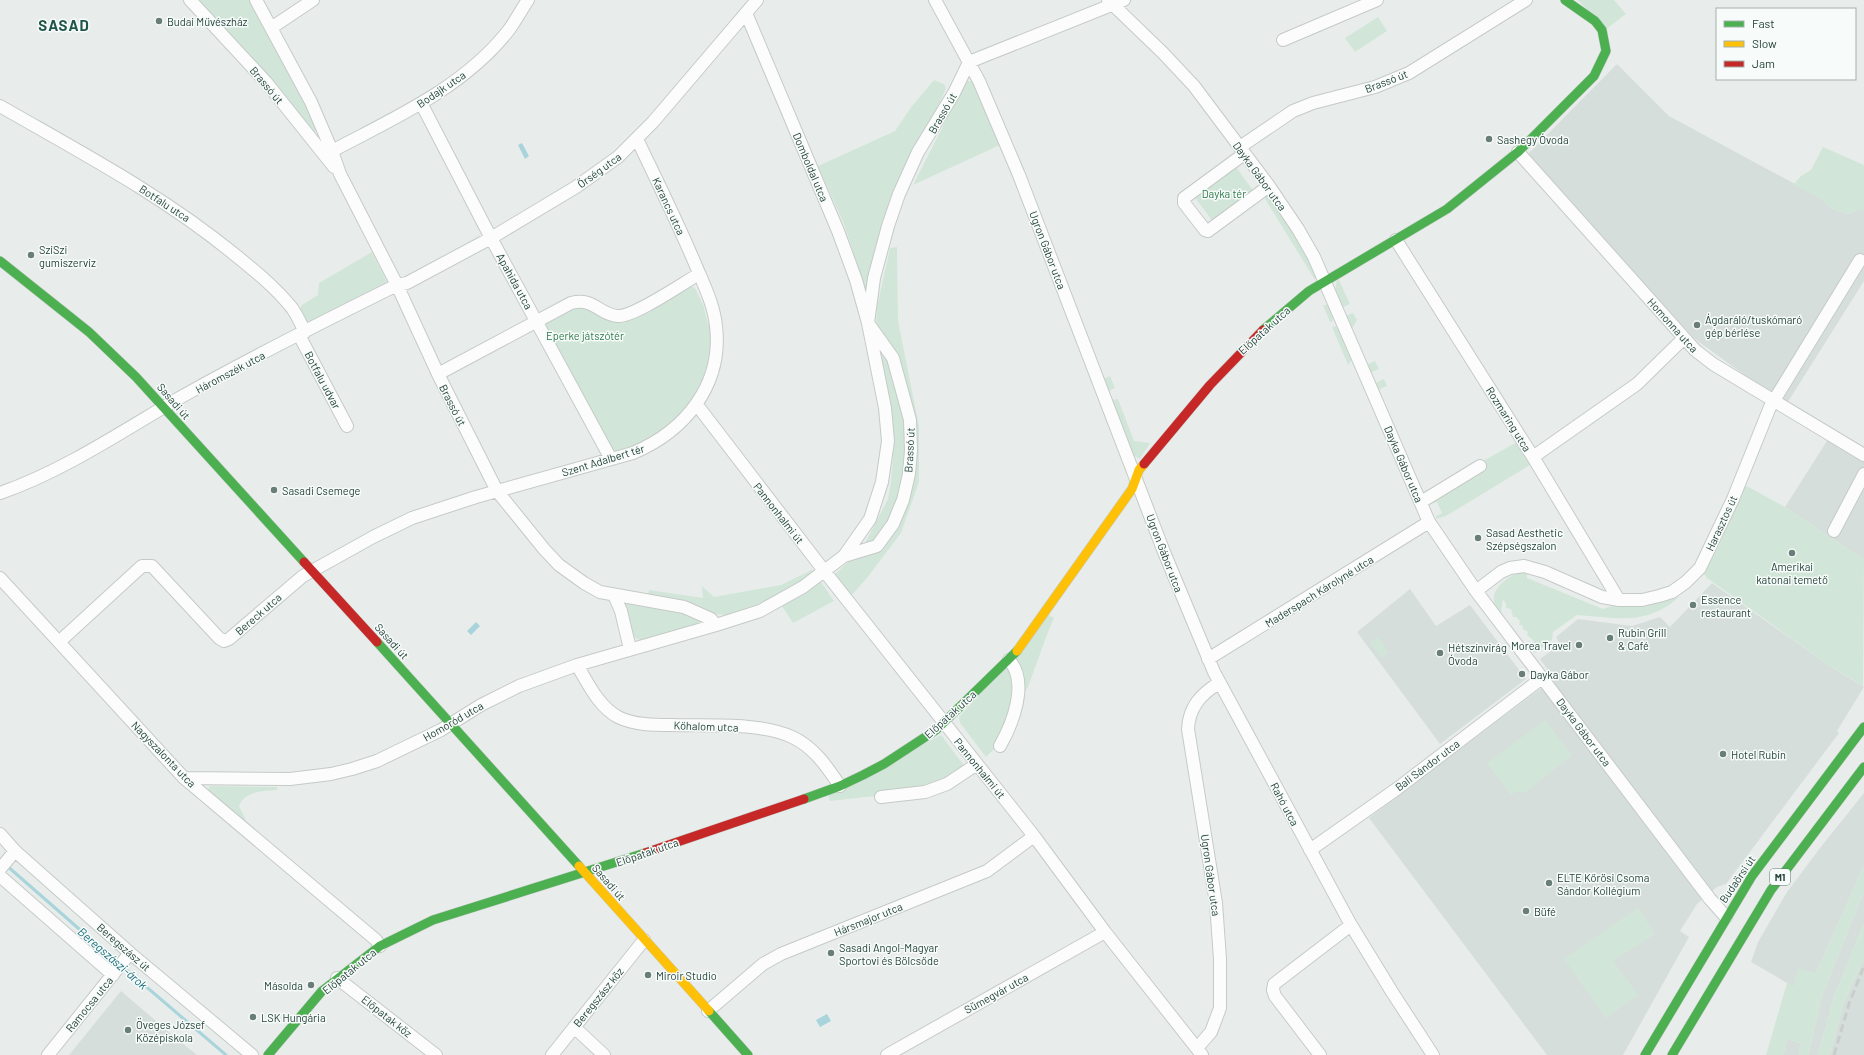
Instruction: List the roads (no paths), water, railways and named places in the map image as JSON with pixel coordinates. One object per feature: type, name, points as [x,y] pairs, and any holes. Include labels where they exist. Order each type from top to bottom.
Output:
[{"type":"street","name":"Brassó út","points":[[190,0],[266,82],[340,174]]},
{"type":"street","name":"Brassó út","points":[[256,0],[311,102],[340,174],[397,285],[438,374],[496,491],[559,565],[584,584],[600,592],[684,607],[711,619],[716,625],[760,611],[784,599],[825,572],[844,556],[870,519],[882,482],[886,460],[887,426],[868,323],[874,278],[892,211],[918,152],[954,93],[969,62]]},
{"type":"street","points":[[271,28],[313,0]]},
{"type":"street","name":"Bodajk utca","points":[[332,151],[421,103],[461,77],[508,31],[528,0]]},
{"type":"street","name":"Őrség utca","points":[[397,285],[407,283],[491,238],[582,183],[618,157],[637,139],[677,95],[757,0]]},
{"type":"street","name":"Ugron Gábor utca","points":[[935,0],[969,62],[1019,176],[1175,580],[1219,683],[1199,699],[1193,708],[1189,719],[1188,729],[1216,903],[1220,958],[1220,1008],[1211,1032],[1199,1052]]},
{"type":"street","points":[[969,62],[1110,2],[1124,0]]},
{"type":"street","points":[[1283,40],[1377,0]]},
{"type":"street","name":"Brassó út","points":[[1242,150],[1293,111],[1313,103],[1375,87],[1409,73],[1526,0]]},
{"type":"street","name":"Előpatak utca","points":[[268,1055],[322,991],[337,978],[380,946],[433,920],[596,869],[840,786],[884,764],[936,730],[1009,660],[1047,611],[1132,488],[1139,470],[1237,355],[1269,324],[1325,281],[1447,209],[1518,152],[1594,76],[1606,51],[1602,30],[1595,21],[1565,0]]},
{"type":"street","name":"Dayka Gábor utca","points":[[1110,2],[1180,70],[1242,150],[1308,244],[1429,522],[1476,591],[1710,899],[1726,917]]},
{"type":"street","name":"Domboldal utca","points":[[746,13],[838,230],[856,280],[868,323]]},
{"type":"street","name":"Apahida utca","points":[[421,103],[491,238],[610,459]]},
{"type":"street","name":"Botfalu utca","points":[[0,106],[136,185],[199,225],[280,294],[293,309],[302,333]]},
{"type":"street","name":"Karancs utca","points":[[637,139],[675,217],[699,274]]},
{"type":"street","points":[[1242,150],[1184,198],[1184,203],[1204,230],[1208,231],[1268,186]]},
{"type":"street","name":"Homonna utca","points":[[1518,152],[1695,350],[1713,364],[1774,402],[1864,455]]},
{"type":"street","name":"Rozmaring utca","points":[[1396,240],[1533,457],[1619,600]]},
{"type":"street","name":"Harasztos út","points":[[1476,591],[1501,572],[1510,568],[1524,566],[1545,572],[1602,597],[1619,600],[1642,600],[1672,592],[1686,582],[1700,568],[1733,499],[1774,402],[1860,260]]},
{"type":"street","name":"Sasadi út","points":[[0,261],[89,332],[120,360],[452,724],[748,1055]]},
{"type":"street","points":[[438,374],[571,303],[582,301],[594,304],[612,315],[622,316],[699,274]]},
{"type":"street","name":"Szent Adalbert tér","points":[[496,491],[633,453],[652,445],[667,435],[697,406],[713,369],[718,341],[714,312],[699,274]]},
{"type":"street","name":"Háromszék utca","points":[[0,493],[47,473],[302,333],[397,285]]},
{"type":"street","name":"Brassó út","points":[[844,556],[877,546],[895,518],[903,500],[909,474],[911,450],[910,420],[899,377],[893,358],[868,323]]},
{"type":"street","name":"Botfalu udvar","points":[[302,333],[347,426]]},
{"type":"street","points":[[1533,457],[1637,384],[1684,338]]},
{"type":"street","name":"Pannonhalmi út","points":[[697,406],[825,572],[1034,836],[1105,932],[1199,1052]]},
{"type":"street","points":[[1421,502],[1480,466]]},
{"type":"street","points":[[1834,531],[1864,474]]},
{"type":"street","name":"Bereck utca","points":[[59,642],[142,566],[152,566],[219,638],[224,641],[229,639],[301,577],[311,571],[373,537],[412,518],[496,491]]},
{"type":"street","name":"Maderspach Károlyné utca","points":[[1208,659],[1429,522]]},
{"type":"street","name":"Nagyszalonta utca","points":[[0,578],[184,778],[376,940],[380,946]]},
{"type":"street","points":[[614,595],[621,611],[630,648]]},
{"type":"street","name":"Homoród utca","points":[[184,778],[266,780],[331,774],[377,761],[452,724],[501,694],[577,665],[630,648],[716,625]]},
{"type":"street","points":[[1000,746],[1008,731],[1018,699],[1017,671],[1009,660]]},
{"type":"street","name":"Kőhalom utca","points":[[577,665],[597,698],[617,717],[632,722],[653,725],[752,727],[768,729],[786,735],[803,744],[816,754],[826,764],[840,786]]},
{"type":"street","name":"Bali Sándor utca","points":[[1310,850],[1398,788],[1542,678]]},
{"type":"street","name":"Rahó utca","points":[[1219,683],[1351,925],[1433,1055]]},
{"type":"street","name":"Budaörsi út","points":[[1646,1055],[1726,917],[1766,856],[1854,743],[1864,727]]},
{"type":"street","points":[[881,797],[925,792],[947,784],[977,764]]},
{"type":"street","name":"M1","points":[[1672,1055],[1771,890],[1864,767]]},
{"type":"street","name":"Beregszász út","points":[[0,834],[12,855],[128,956],[252,1055]]},
{"type":"street","name":"Hársmajor utca","points":[[708,1011],[763,964],[781,954],[987,871],[1034,836]]},
{"type":"street","points":[[12,855],[0,871],[115,973]]},
{"type":"street","points":[[1320,1055],[1275,996],[1273,990],[1274,984],[1351,925]]},
{"type":"street","name":"Sümegvár utca","points":[[887,1055],[1105,932]]},
{"type":"street","name":"Beregszász köz","points":[[552,1055],[644,940]]},
{"type":"street","name":"Ramocsa utca","points":[[48,1055],[128,956]]},
{"type":"street","name":"Előpatak köz","points":[[337,978],[436,1055]]},
{"type":"street","points":[[574,1027],[604,1055]]},
{"type":"water","points":[[522,143],[529,156],[525,159],[518,145]]},
{"type":"water","points":[[476,622],[480,626],[471,635],[467,631]]},
{"type":"water","points":[[827,1014],[831,1021],[820,1027],[816,1020]]},
{"type":"waterway","name":"Beregszászi-árok","points":[[6,865],[118,963]]},
{"type":"waterway","name":"Beregszászi-árok","points":[[122,966],[226,1055]]},
{"type":"railway","points":[[1834,1055],[1849,1004],[1864,966]]},
{"type":"place","name":"Budai Művészház","points":[[159,21]]},
{"type":"place","name":"Sashegy Óvoda","points":[[1489,139]]},
{"type":"place","name":"SziSzi gumiszerviz","points":[[31,255]]},
{"type":"place","name":"Ágdaráló/tuskómaró gép bérlése","points":[[1697,325]]},
{"type":"place","name":"Sasadi Csemege","points":[[274,490]]},
{"type":"place","name":"Sasad Aesthetic Szépségszalon","points":[[1478,538]]},
{"type":"place","name":"Amerikai katonai temető","points":[[1792,553]]},
{"type":"place","name":"Essence restaurant","points":[[1693,605]]},
{"type":"place","name":"Rubin Grill & Café","points":[[1610,638]]},
{"type":"place","name":"Morea Travel","points":[[1579,645]]},
{"type":"place","name":"Hétszínvirág Óvoda","points":[[1440,653]]},
{"type":"place","name":"Dayka Gábor","points":[[1522,674]]},
{"type":"place","name":"Hotel Rubin","points":[[1723,754]]},
{"type":"place","name":"ELTE Kőrösi Csoma Sándor Kollégium","points":[[1549,883]]},
{"type":"place","name":"Büfé","points":[[1526,911]]},
{"type":"place","name":"Sasadi Angol-Magyar Sportovi és Bölcsőde","points":[[831,953]]},
{"type":"place","name":"Miroir Studio","points":[[648,975]]},
{"type":"place","name":"Másolda","points":[[311,985]]},
{"type":"place","name":"LSK Hungária","points":[[253,1017]]},
{"type":"place","name":"Öveges József Középiskola","points":[[128,1030]]},
{"type":"district","name":"SASAD","points":[[64,25]]},
{"type":"park label","name":"Dayka tér","points":[[1224,193]]},
{"type":"park label","name":"Eperke játszótér","points":[[585,335]]}]
